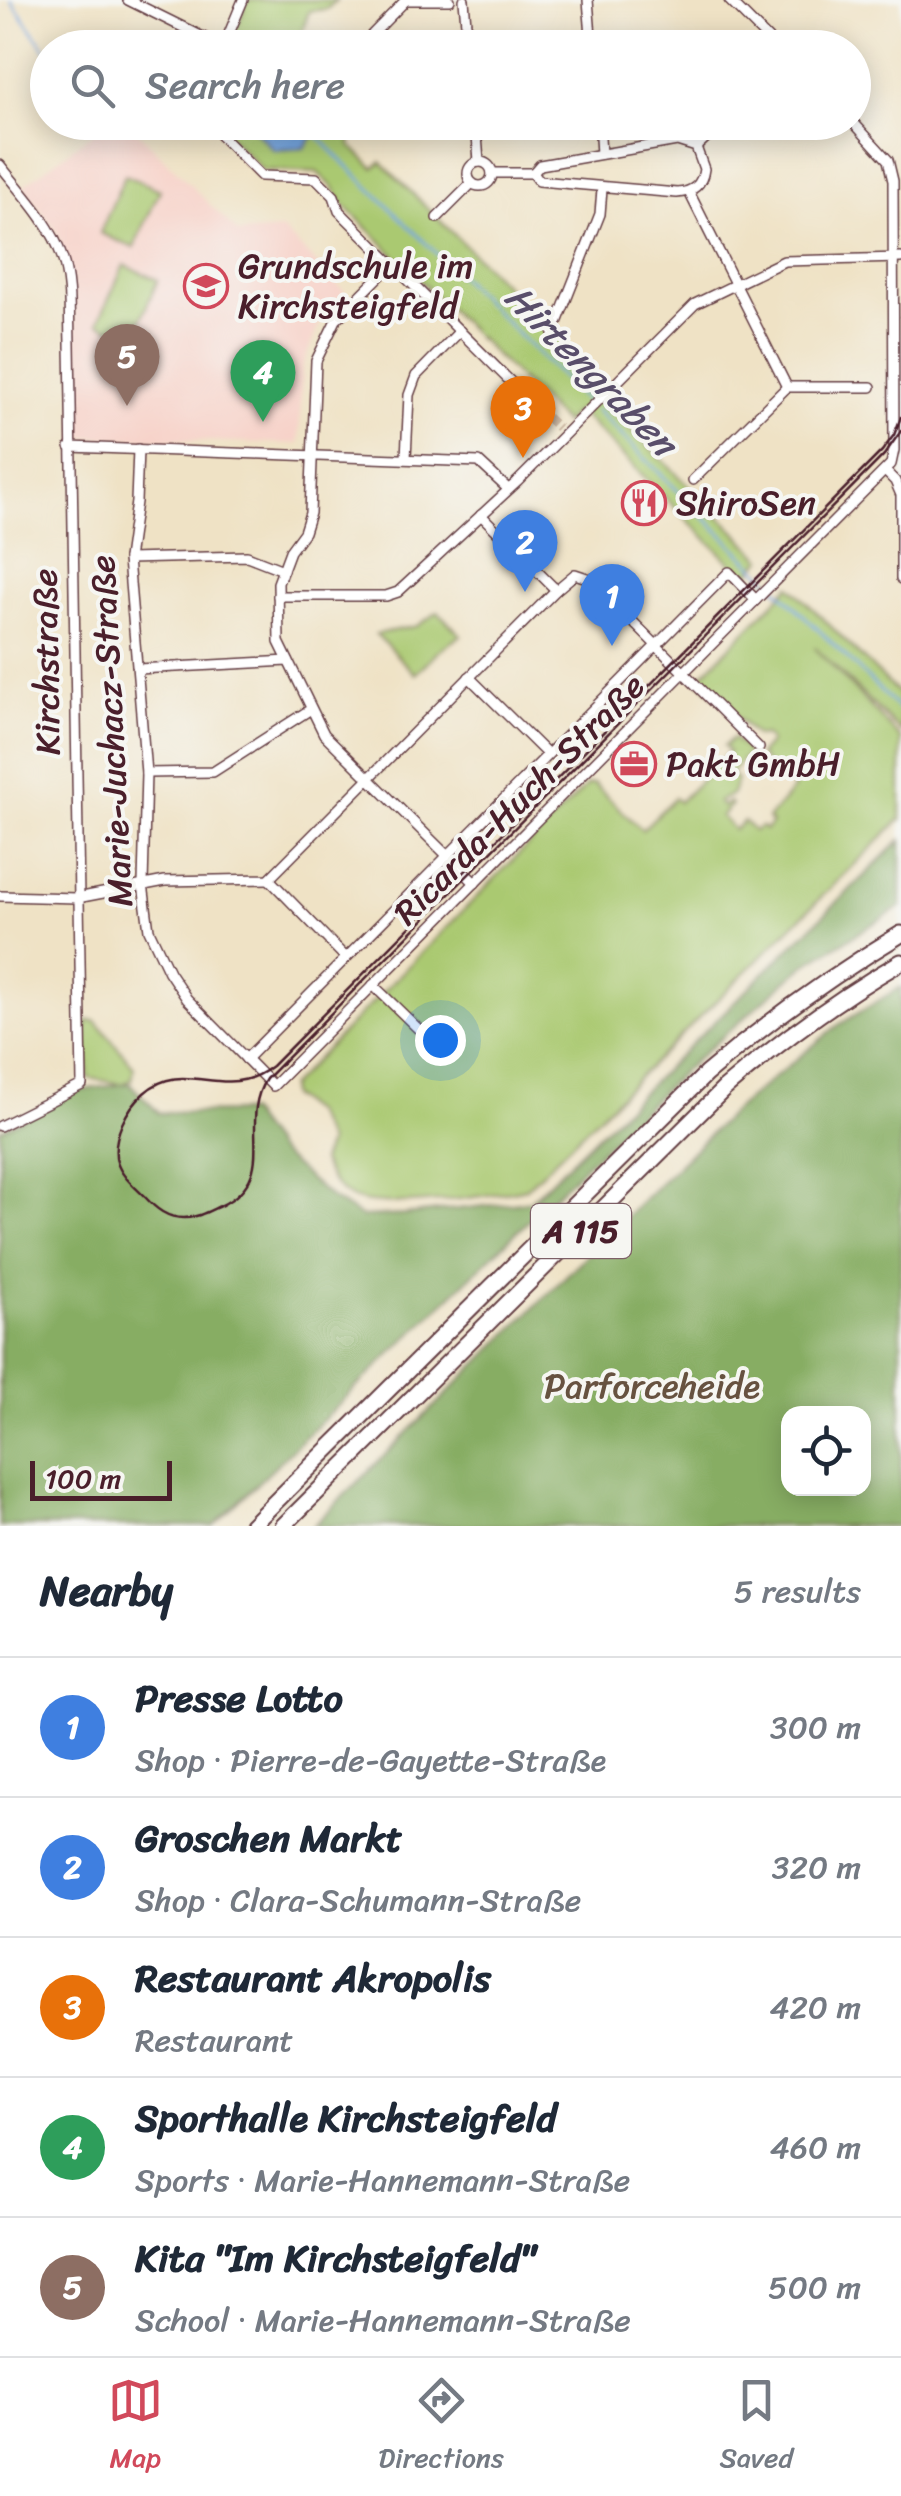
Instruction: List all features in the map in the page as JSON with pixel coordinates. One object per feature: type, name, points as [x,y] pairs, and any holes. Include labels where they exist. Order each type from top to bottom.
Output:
[{"type":"highway","name":"A 115","points":[[251,1526],[706,1074],[826,979],[901,934]]},
{"type":"highway","name":"A 115","points":[[284,1526],[724,1089],[784,1038],[901,962]]},
{"type":"street","points":[[128,0],[189,30]]},
{"type":"street","points":[[230,30],[244,0]]},
{"type":"street","points":[[377,30],[406,0],[450,0]]},
{"type":"street","points":[[464,0],[466,30]]},
{"type":"street","points":[[588,0],[590,30]]},
{"type":"street","points":[[729,0],[759,30]]},
{"type":"street","points":[[228,140],[262,176],[316,178],[334,196],[339,211],[537,408]]},
{"type":"street","points":[[477,140],[479,162]]},
{"type":"street","points":[[600,140],[601,154]]},
{"type":"street","points":[[696,148],[705,140]]},
{"type":"street","points":[[871,140],[892,170],[897,258],[894,454],[885,471],[900,490],[901,580]]},
{"type":"street","points":[[492,173],[533,173],[540,165],[677,142],[696,148]]},
{"type":"street","points":[[533,173],[539,181],[602,189],[689,192],[697,186],[704,169],[696,148]]},
{"type":"street","points":[[479,162],[489,166],[492,173]]},
{"type":"street","points":[[472,183],[468,171],[479,162]]},
{"type":"street","name":"Kirchstraße","points":[[0,166],[52,234],[62,258],[70,344],[82,1085],[0,1126]]},
{"type":"street","points":[[472,183],[485,185],[492,173]]},
{"type":"street","points":[[437,218],[472,183]]},
{"type":"street","points":[[553,332],[600,214],[602,189]]},
{"type":"street","points":[[689,192],[787,387]]},
{"type":"street","points":[[278,596],[386,596],[398,592],[482,515],[689,308],[784,261],[897,258]]},
{"type":"street","points":[[392,264],[336,320],[316,361],[308,523],[283,570],[277,634],[324,734],[475,883]]},
{"type":"street","points":[[406,458],[409,395],[416,376],[460,332]]},
{"type":"street","points":[[693,480],[787,387],[871,387]]},
{"type":"street","points":[[70,448],[479,462],[508,489]]},
{"type":"street","name":"Marie-Juchacz-Straße","points":[[138,449],[128,558],[146,773],[143,884],[150,930],[169,972],[187,999],[273,1086]]},
{"type":"street","name":"Ricarda-Huch-Straße","points":[[273,1086],[885,471]]},
{"type":"street","points":[[482,515],[556,590]]},
{"type":"street","points":[[128,558],[247,556],[283,570]]},
{"type":"street","points":[[246,1059],[729,572],[760,596]]},
{"type":"street","points":[[0,896],[77,898],[143,884],[269,880],[567,579],[583,574],[759,748]]},
{"type":"street","points":[[138,669],[288,662]]},
{"type":"street","points":[[469,677],[548,754]]},
{"type":"street","points":[[146,773],[213,772],[311,710]]},
{"type":"street","points":[[269,880],[346,958]]},
{"type":"street","points":[[373,985],[436,1046]]},
{"type":"shaded area","name":"Grundschule im Kirchsteigfeld","points":[[84,140],[146,140],[238,233],[283,230],[345,292],[323,315],[302,367],[299,444],[76,437],[72,279],[57,233],[23,186]]},
{"type":"green space","points":[[248,0],[336,0],[327,9],[309,11],[303,30],[236,30]]},
{"type":"green space","points":[[232,140],[350,140],[351,146],[374,168],[381,162],[553,333],[605,393],[606,404],[763,559],[745,577],[577,410],[564,423],[344,205],[317,172],[263,170]]},
{"type":"green space","points":[[125,175],[160,190],[134,248],[100,233]]},
{"type":"green space","points":[[124,265],[158,280],[133,338],[98,323]]},
{"type":"green space","points":[[790,586],[901,696],[901,732],[814,647],[901,739],[901,819],[526,1188],[408,1203],[363,1201],[344,1193],[321,1161],[328,1143],[313,1113],[290,1096],[289,1087],[587,785],[594,784],[642,830],[674,798],[679,802],[729,752],[724,746],[733,738],[749,752],[731,773],[737,780],[732,794],[718,802],[723,807],[729,802],[731,805],[721,816],[734,830],[744,821],[754,831],[761,827],[766,830],[772,823],[768,819],[794,788],[784,777],[780,780],[759,755],[770,742],[765,735],[756,736],[698,679]]},
{"type":"green space","points":[[438,612],[461,635],[415,674],[376,634],[417,626]]},
{"type":"green space","points":[[901,840],[901,907],[805,965],[683,1071],[213,1526],[0,1526],[0,1130],[76,1091],[129,1083],[159,1113],[248,1112],[278,1152],[331,1198],[362,1217],[530,1201]]},
{"type":"green space","name":"Parforceheide","points":[[901,987],[901,1526],[313,1526],[732,1112],[837,1026]]},
{"type":"green space","points":[[86,1021],[96,1021],[134,1067],[132,1080],[122,1084],[88,1078]]},
{"type":"water","points":[[264,140],[310,140],[304,148],[274,150]]},
{"type":"waterway","name":"Hirtengraben","points":[[11,0],[32,30]]},
{"type":"waterway","name":"Hirtengraben","points":[[321,140],[590,405]]},
{"type":"waterway","name":"Hirtengraben","points":[[596,410],[768,580]]},
{"type":"waterway","name":"Hirtengraben","points":[[774,586],[901,711]]},
{"type":"tunnel","points":[[537,408],[558,428]]},
{"type":"tram line","points":[[901,417],[882,451],[272,1066],[238,1081],[175,1079],[144,1093],[126,1115],[116,1143],[117,1162],[125,1177],[158,1209],[178,1218],[203,1214],[239,1194],[254,1164],[255,1114],[266,1079],[884,455],[901,431]]},
{"type":"place","name":"Grundschule im Kirchsteigfeld","points":[[206,286]]},
{"type":"place","name":"Kita \"Im Kirchsteigfeld\"","points":[[127,406]]},
{"type":"place","name":"Sporthalle Kirchsteigfeld","points":[[263,422]]},
{"type":"place","name":"Restaurant Akropolis","points":[[523,458]]},
{"type":"place","name":"ShiroSen","points":[[644,503]]},
{"type":"place","name":"Groschen Markt","points":[[525,592]]},
{"type":"place","name":"Presse Lotto","points":[[612,646]]},
{"type":"place","name":"Pakt GmbH","points":[[634,764]]}]
